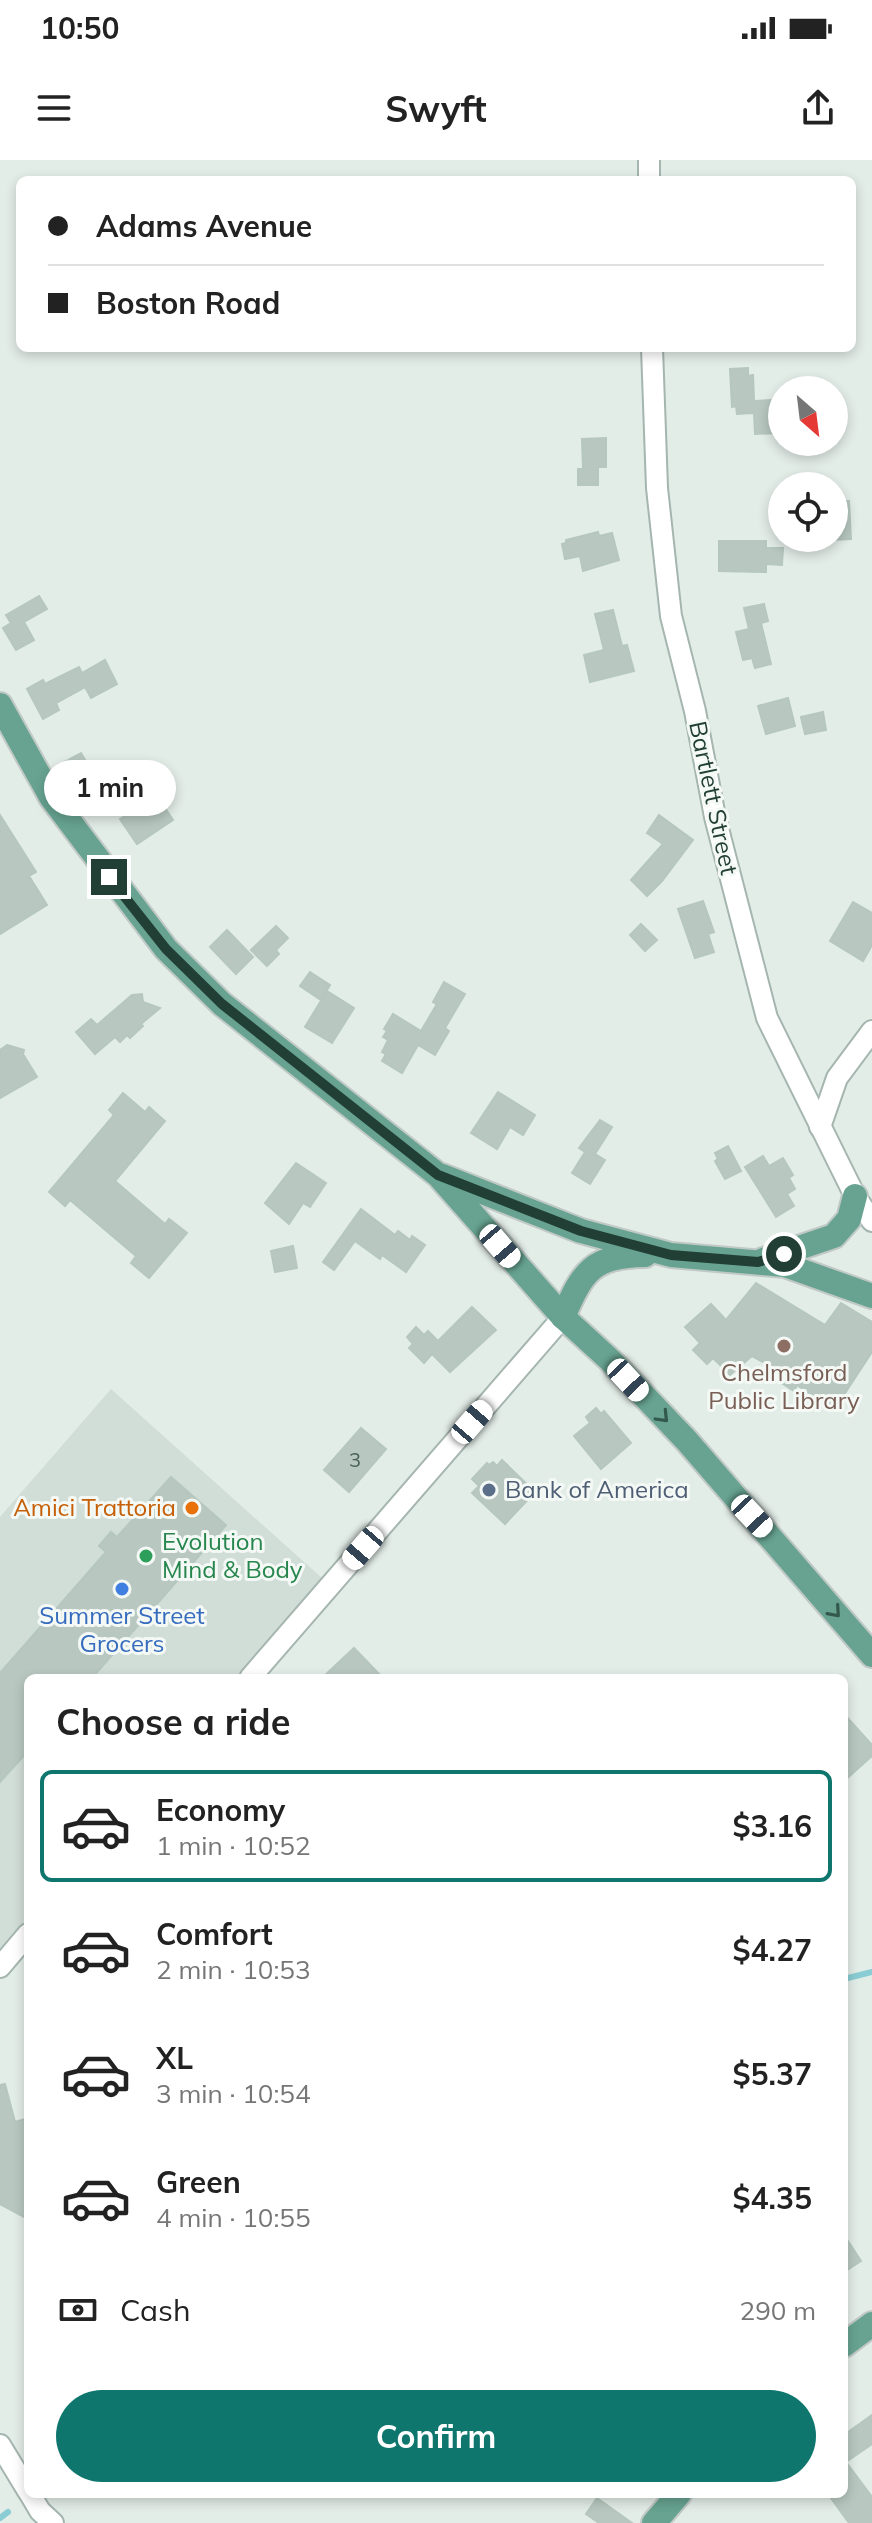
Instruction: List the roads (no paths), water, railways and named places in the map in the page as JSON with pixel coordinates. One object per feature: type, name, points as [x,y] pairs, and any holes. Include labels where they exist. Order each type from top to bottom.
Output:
[{"type":"main road","points":[[0,705],[51,797],[166,949],[222,1004],[438,1175],[563,1317],[610,1360],[687,1441],[872,1655]]},
{"type":"main road","points":[[438,1175],[581,1231],[671,1255]]},
{"type":"main road","points":[[758,1262],[834,1236],[849,1219],[855,1196]]},
{"type":"main road","points":[[563,1317],[578,1283],[587,1271],[600,1261],[618,1256],[671,1255],[785,1265],[872,1296]]},
{"type":"main road","points":[[587,1271],[586,1319],[610,1360]]},
{"type":"main road","points":[[848,2342],[872,2324]]},
{"type":"main road","points":[[654,2523],[676,2498]]},
{"type":"street","name":"Bartlett Street","points":[[652,352],[657,488],[671,616],[695,711],[726,864],[767,1018],[855,1196],[872,1221]]},
{"type":"street","points":[[820,1127],[837,1078],[872,1031]]},
{"type":"street","points":[[253,1674],[563,1317]]},
{"type":"street","points":[[0,1967],[24,1939]]},
{"type":"street","points":[[0,2445],[24,2484]]},
{"type":"street","points":[[34,2498],[53,2523]]},
{"type":"waterway","points":[[848,1978],[872,1972]]},
{"type":"waterway","points":[[0,2518],[8,2512]]},
{"type":"place","name":"Chelmsford Public Library","points":[[784,1346]]},
{"type":"place","name":"Bank of America","points":[[489,1490]]},
{"type":"place","name":"Amici Trattoria","points":[[192,1508]]},
{"type":"place","name":"Evolution Mind & Body","points":[[146,1556]]},
{"type":"place","name":"Summer Street Grocers","points":[[122,1589]]}]
